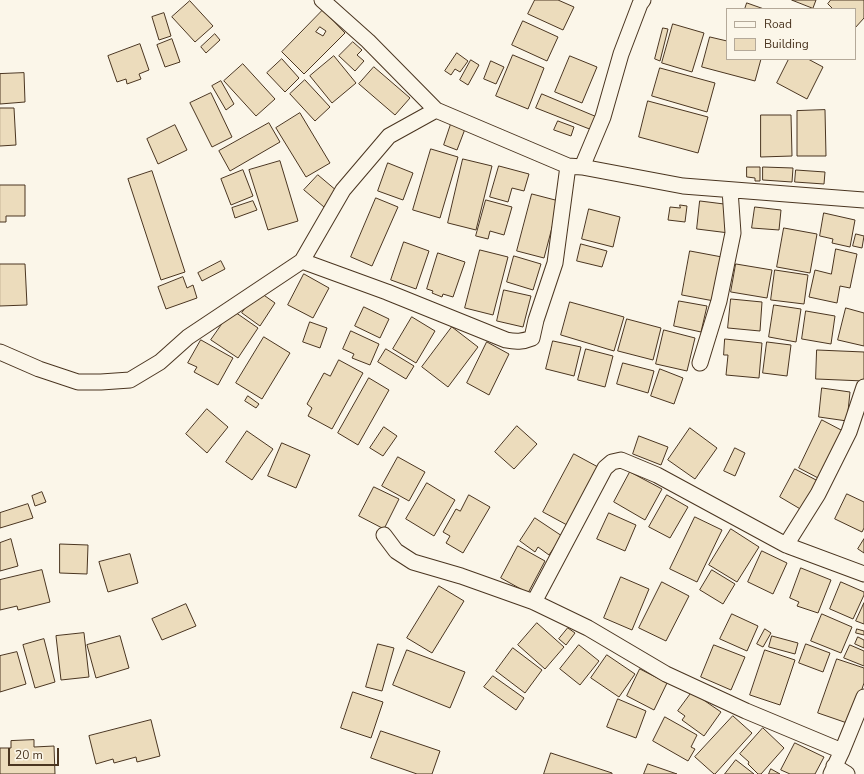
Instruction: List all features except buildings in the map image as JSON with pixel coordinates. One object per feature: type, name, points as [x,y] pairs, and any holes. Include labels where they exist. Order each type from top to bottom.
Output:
[{"type":"street","points":[[322,0],[368,41],[436,110],[575,166],[683,186],[864,200]]},
{"type":"street","points":[[302,260],[506,340],[517,342],[532,338],[536,320],[555,263],[575,166],[603,117],[622,54],[640,4],[643,0]]},
{"type":"street","points":[[0,352],[39,369],[78,382],[130,380],[160,362],[188,337],[302,260],[343,190],[389,136],[436,110]]},
{"type":"street","points":[[700,363],[719,301],[733,233],[730,190]]},
{"type":"street","points":[[786,545],[818,494],[849,432],[862,404],[864,387]]},
{"type":"street","points":[[534,602],[605,468],[612,462],[621,460],[657,475],[786,545],[864,574]]},
{"type":"street","points":[[384,535],[396,551],[412,562],[462,576],[534,602],[588,628],[666,674],[746,711],[842,751]]},
{"type":"street","points":[[847,774],[833,770],[864,697]]}]
